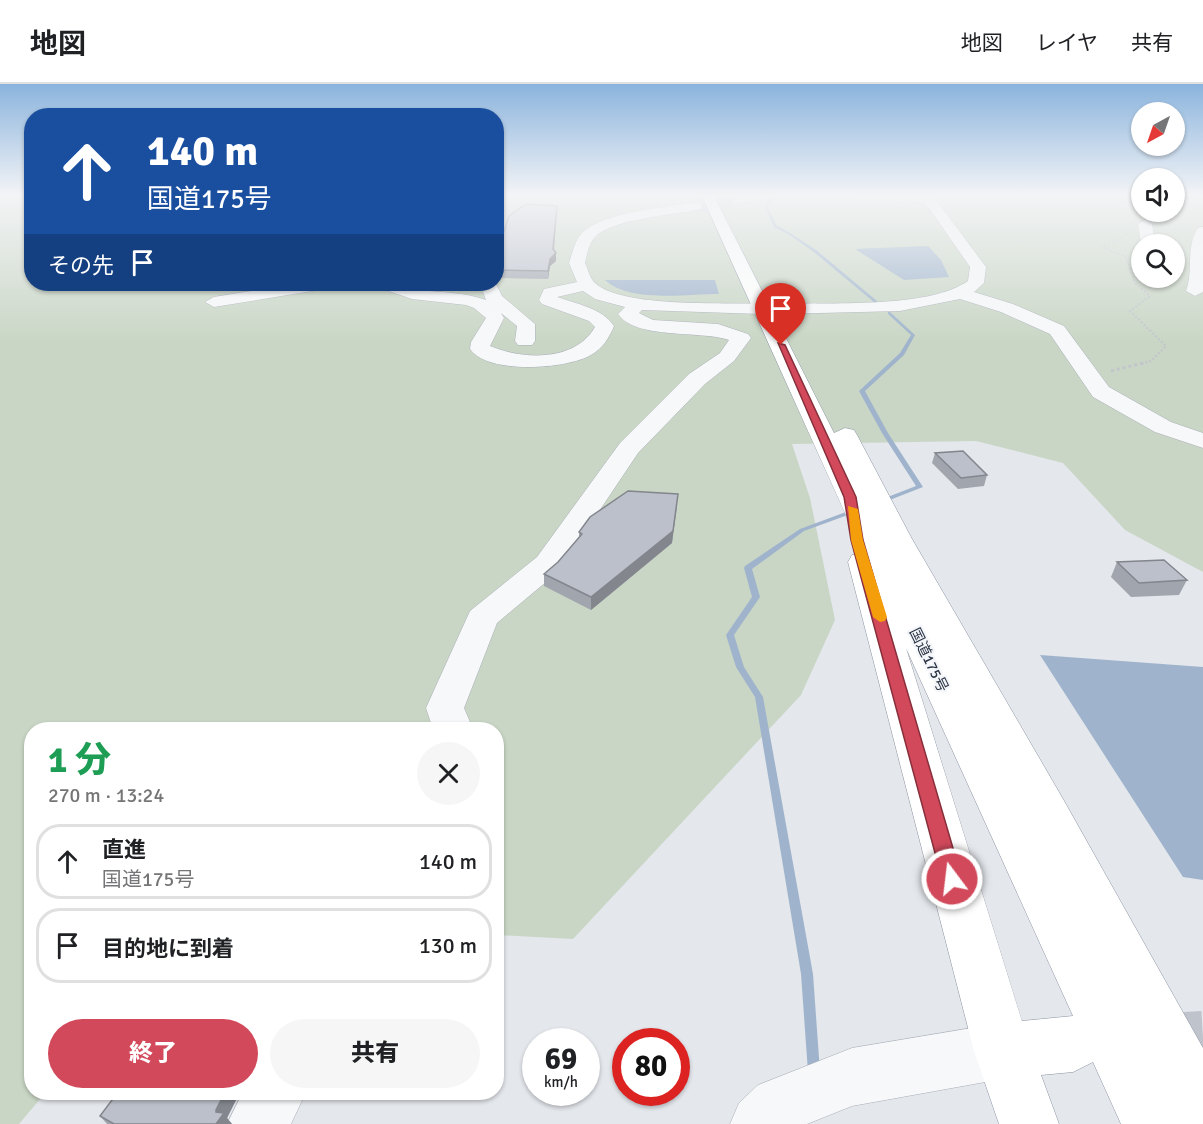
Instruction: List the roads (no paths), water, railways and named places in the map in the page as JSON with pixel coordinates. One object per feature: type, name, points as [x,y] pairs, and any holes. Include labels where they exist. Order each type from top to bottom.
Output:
[{"type":"highway","name":"国道175号","points":[[738,245],[770,309],[781,345],[850,497],[1152,1124]]},
{"type":"highway","name":"国道175号","points":[[770,309],[799,344],[897,539],[1048,812],[1203,1105]]},
{"type":"highway","points":[[850,497],[857,540],[1002,1051],[1029,1124]]},
{"type":"highway","points":[[1002,1051],[1073,1044]]},
{"type":"street","points":[[583,245],[577,263],[586,285],[600,295],[638,304],[770,309],[900,306],[961,294],[976,283],[978,267],[962,245]]},
{"type":"street","points":[[1197,245],[1197,285]]},
{"type":"street","points":[[404,291],[412,294],[456,291],[491,310],[495,318],[481,342],[480,349],[491,355],[537,363],[558,360],[590,347],[602,338],[605,326],[595,317],[548,300],[550,293],[586,285]]},
{"type":"street","points":[[214,302],[281,291]]},
{"type":"street","points":[[490,291],[494,299],[526,324],[525,341]]},
{"type":"street","points":[[961,294],[1007,308],[1057,330],[1101,392],[1163,427],[1203,441]]},
{"type":"street","points":[[450,722],[445,708],[482,618],[548,564],[629,448],[697,379],[727,357],[741,338],[718,330],[649,325],[627,314],[638,304]]},
{"type":"street","points":[[760,1124],[779,1106],[852,1077],[1002,1051]]},
{"type":"street","points":[[257,1124],[272,1100]]},
{"type":"water","points":[[928,246],[941,260],[949,277],[904,280],[855,249]]},
{"type":"water","points":[[605,280],[715,280],[719,294],[643,295],[616,287]]},
{"type":"water","points":[[1040,655],[1203,667],[1203,880],[1183,877]]},
{"type":"waterway","points":[[806,245],[876,302]]},
{"type":"waterway","points":[[882,501],[920,487],[885,433],[862,391],[902,354],[913,335],[889,313]]},
{"type":"waterway","points":[[814,1072],[807,974],[759,697],[740,667],[730,635],[756,597],[748,568],[802,530],[854,511]]},
{"type":"tunnel","points":[[1151,1040],[1203,1037]]}]
